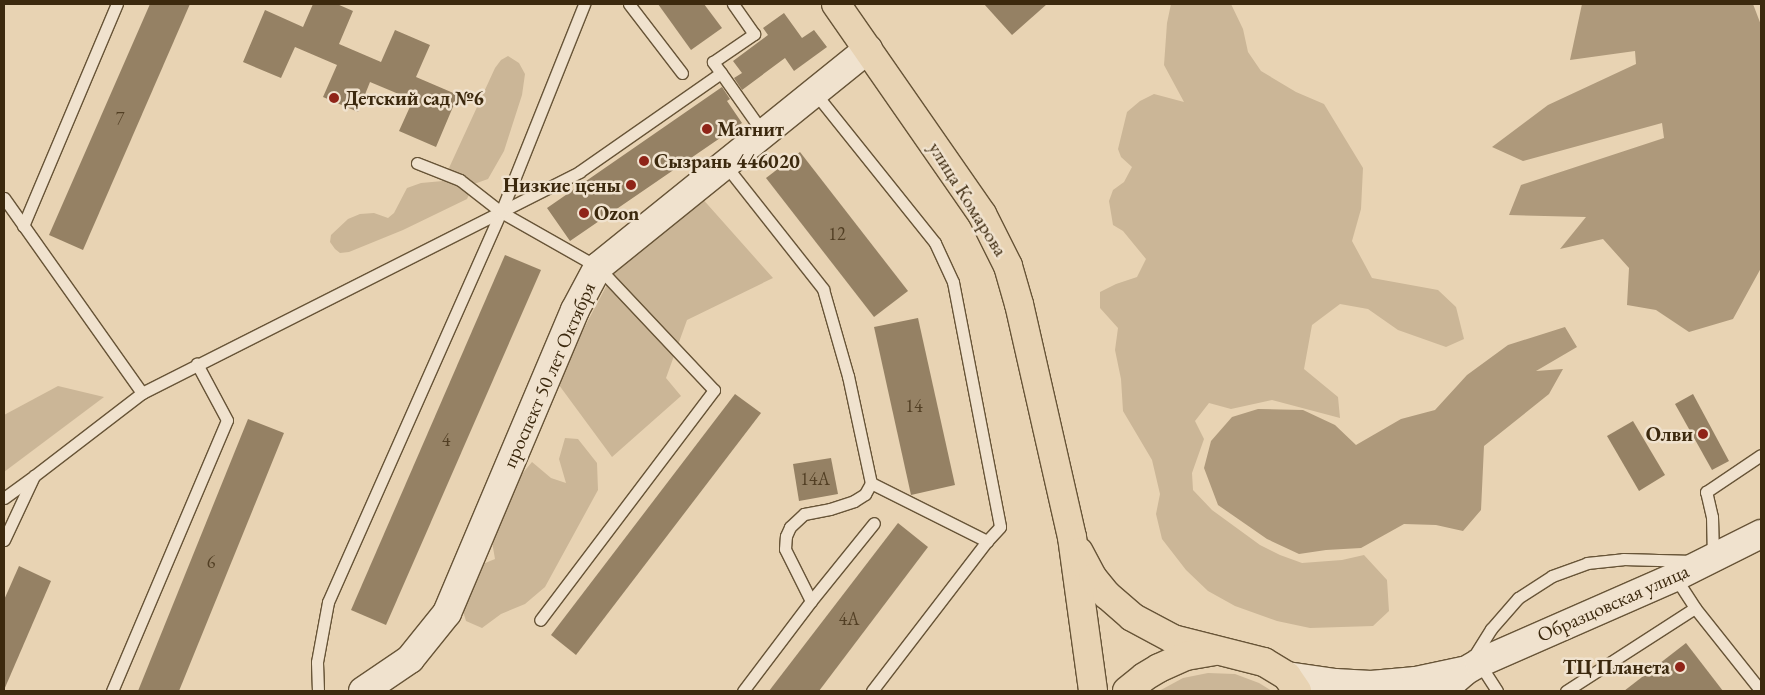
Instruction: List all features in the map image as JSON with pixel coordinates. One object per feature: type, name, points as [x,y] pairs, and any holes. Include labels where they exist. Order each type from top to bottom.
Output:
[{"type":"main road","name":"улица Комарова","points":[[836,4],[982,214],[1008,266],[1026,332],[1072,537]]},
{"type":"main road","points":[[1072,537],[1093,578],[1107,595],[1132,617],[1173,639],[1264,662],[1292,684]]},
{"type":"main road","points":[[1072,537],[1093,691]]},
{"type":"main road","points":[[1127,691],[1159,668],[1186,656],[1216,651]]},
{"type":"street","name":"проспект 50 лет Октября","points":[[363,691],[410,660],[447,613],[575,310],[598,268],[868,49]]},
{"type":"street","name":"Образцовская улица","points":[[1472,667],[1675,577],[1761,534]]},
{"type":"street","points":[[1292,684],[1335,683],[1371,685],[1416,681],[1472,667]]},
{"type":"street","points":[[1442,691],[1472,667]]},
{"type":"lane","points":[[22,226],[117,4]]},
{"type":"lane","points":[[318,691],[317,662],[328,602],[501,212],[584,4]]},
{"type":"lane","points":[[629,4],[682,73]]},
{"type":"lane","points":[[733,4],[754,34],[713,62],[764,134]]},
{"type":"lane","points":[[4,498],[142,393],[579,172],[721,74]]},
{"type":"lane","points":[[815,93],[934,243],[953,282],[1000,527],[987,541],[872,691]]},
{"type":"lane","points":[[417,163],[460,180],[501,212],[598,268],[714,390],[540,620]]},
{"type":"lane","points":[[726,166],[823,289],[848,376],[871,482],[865,494],[830,508],[804,514],[790,527],[786,536],[785,549],[811,601]]},
{"type":"lane","points":[[4,198],[142,393]]},
{"type":"lane","points":[[112,691],[227,420],[198,364]]},
{"type":"lane","points":[[1497,691],[1472,667],[1491,629],[1518,598],[1552,576],[1587,563],[1623,559],[1709,559],[1712,517],[1706,492],[1761,455]]},
{"type":"lane","points":[[4,540],[34,476]]},
{"type":"lane","points":[[871,482],[987,541]]},
{"type":"lane","points":[[743,691],[811,601],[874,523]]},
{"type":"lane","points":[[1675,577],[1695,608],[1761,691]]},
{"type":"lane","points":[[1566,691],[1695,608]]},
{"type":"shaded area","points":[[1171,4],[1231,4],[1243,29],[1248,52],[1261,71],[1296,92],[1324,104],[1363,168],[1361,209],[1352,241],[1372,278],[1438,290],[1456,307],[1464,339],[1446,347],[1398,330],[1368,309],[1340,304],[1312,325],[1304,369],[1338,397],[1340,418],[1272,400],[1231,409],[1209,403],[1195,421],[1204,439],[1192,473],[1193,490],[1212,510],[1260,545],[1280,555],[1302,563],[1342,560],[1364,555],[1387,580],[1389,611],[1373,626],[1310,628],[1277,621],[1235,606],[1208,591],[1186,570],[1162,539],[1156,514],[1160,494],[1152,460],[1123,411],[1121,379],[1115,350],[1118,328],[1100,308],[1100,292],[1137,277],[1146,259],[1123,231],[1113,225],[1109,201],[1113,190],[1124,182],[1132,167],[1121,157],[1118,149],[1127,112],[1140,101],[1154,94],[1184,102],[1164,65],[1167,23]]},
{"type":"shaded area","points":[[1582,4],[1753,4],[1761,25],[1761,268],[1733,319],[1689,332],[1656,310],[1627,305],[1629,268],[1603,239],[1560,249],[1586,217],[1509,215],[1521,185],[1664,138],[1662,123],[1523,161],[1492,147],[1548,105],[1636,64],[1635,51],[1570,60]]},
{"type":"shaded area","points":[[508,56],[519,63],[525,74],[522,95],[504,151],[488,179],[474,184],[467,199],[403,230],[349,252],[340,253],[335,249],[330,242],[331,235],[348,219],[360,214],[374,213],[388,218],[394,213],[407,188],[421,183],[443,181],[495,68],[501,60]]},
{"type":"shaded area","points":[[700,196],[773,278],[687,320],[666,378],[681,396],[612,457],[556,381],[627,247]]},
{"type":"shaded area","points":[[1565,327],[1577,347],[1536,371],[1563,369],[1549,394],[1484,446],[1481,510],[1463,531],[1436,525],[1404,524],[1361,548],[1299,554],[1267,539],[1218,505],[1204,468],[1211,441],[1232,417],[1258,409],[1303,410],[1335,425],[1356,445],[1401,419],[1435,410],[1467,375],[1508,345]]},
{"type":"shaded area","points":[[58,386],[104,397],[4,472],[4,415]]},
{"type":"shaded area","points":[[565,438],[578,439],[597,463],[598,490],[545,587],[525,604],[501,614],[482,628],[466,621],[459,598],[473,568],[495,559],[491,536],[516,481],[532,462],[551,478],[566,483],[559,459]]},
{"type":"shaded area","points":[[1208,673],[1235,674],[1259,683],[1272,691],[1159,691],[1183,678]]},
{"type":"building","points":[[150,4],[190,4],[83,250],[49,235]]},
{"type":"building","points":[[313,4],[337,4],[353,11],[339,44],[381,62],[395,30],[430,45],[416,77],[458,95],[436,147],[399,131],[413,100],[370,82],[358,112],[323,97],[337,65],[295,47],[281,78],[243,62],[265,10],[303,27]]},
{"type":"building","points":[[658,4],[704,4],[722,28],[691,50]]},
{"type":"building","points":[[984,4],[1047,4],[1012,35]]},
{"type":"building","points":[[784,13],[802,38],[814,30],[827,47],[794,71],[785,58],[742,90],[734,78],[742,73],[733,61],[768,35],[763,28]]},
{"type":"building","points":[[722,87],[730,99],[727,101],[742,123],[570,241],[547,208]]},
{"type":"building","points":[[800,152],[908,291],[874,317],[766,178]]},
{"type":"building","points":[[505,255],[541,270],[386,625],[351,610]]},
{"type":"building","points":[[918,318],[955,485],[911,495],[874,327]]},
{"type":"building","points":[[735,394],[761,413],[576,655],[551,635]]},
{"type":"building","points":[[1693,394],[1729,461],[1712,470],[1675,404]]},
{"type":"building","points":[[248,419],[284,433],[179,691],[138,691]]},
{"type":"building","points":[[1633,421],[1665,475],[1639,491],[1607,436]]},
{"type":"building","points":[[831,458],[838,494],[799,501],[793,464]]},
{"type":"building","points":[[898,523],[928,547],[819,691],[769,691]]},
{"type":"building","points":[[19,566],[51,581],[4,690],[4,600]]},
{"type":"building","name":"ТЦ Планета","points":[[1686,643],[1723,691],[1624,691]]},
{"type":"place","name":"Детский сад №6","points":[[334,98]]},
{"type":"place","name":"Магнит","points":[[707,129]]},
{"type":"place","name":"Сызрань 446020","points":[[644,161]]},
{"type":"place","name":"Низкие цены","points":[[631,185]]},
{"type":"place","name":"Ozon","points":[[584,213]]},
{"type":"place","name":"Олви","points":[[1703,434]]},
{"type":"place","name":"ТЦ Планета","points":[[1680,667]]}]
